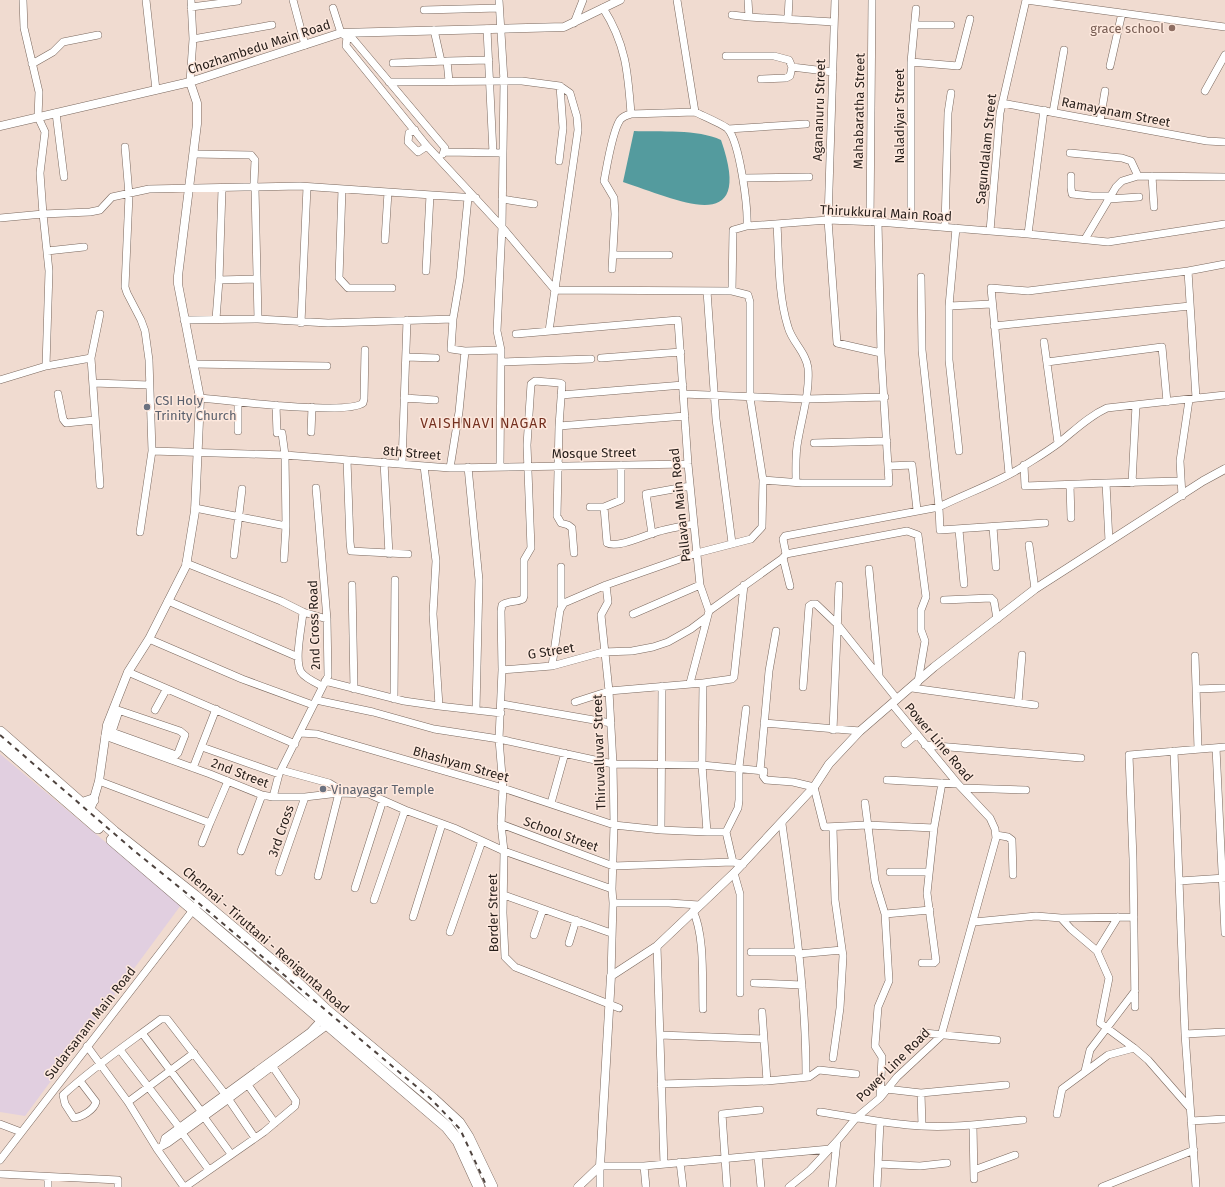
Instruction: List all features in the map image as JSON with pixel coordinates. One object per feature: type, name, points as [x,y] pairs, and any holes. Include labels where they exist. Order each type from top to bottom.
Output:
[{"type":"highway","name":"Chennai - Tiruttani - Renigunta Road","points":[[0,732],[81,804],[87,814]]},
{"type":"highway","name":"Chennai - Tiruttani - Renigunta Road","points":[[0,742],[197,904],[288,975],[326,1010],[433,1099],[459,1123],[468,1137],[492,1187]]},
{"type":"highway","points":[[81,804],[93,800]]},
{"type":"highway","name":"Chennai - Tiruttani - Renigunta Road","points":[[197,904],[326,1022],[447,1127],[458,1141],[480,1187]]},
{"type":"street","points":[[23,0],[24,28],[39,92],[38,117],[45,132],[40,173],[47,251],[49,318],[46,366]]},
{"type":"street","points":[[146,0],[156,90]]},
{"type":"street","points":[[293,0],[305,45]]},
{"type":"street","points":[[499,0],[504,81],[502,227],[497,331],[501,350],[500,466]]},
{"type":"street","points":[[574,23],[583,0]]},
{"type":"street","name":"Chozhambedu Main Road","points":[[0,126],[190,82],[305,45],[344,35],[434,30],[564,28],[620,0]]},
{"type":"street","points":[[677,0],[695,112]]},
{"type":"street","points":[[748,0],[749,17]]},
{"type":"street","points":[[788,19],[789,0]]},
{"type":"street","name":"Agananuru Street","points":[[835,0],[828,220],[837,343],[881,353]]},
{"type":"street","name":"Mahabaratha Street","points":[[870,222],[872,0]]},
{"type":"street","points":[[1026,0],[1078,3],[1122,12],[1225,27]]},
{"type":"street","name":"Sagundalam Street","points":[[990,231],[1002,103],[1026,0]]},
{"type":"street","points":[[87,814],[99,781],[109,735],[107,724],[117,710],[128,672],[149,639],[186,563],[195,508],[200,398],[184,320],[178,276],[194,154],[197,103],[190,82],[193,39],[191,4],[238,1]]},
{"type":"street","points":[[333,8],[344,35],[346,46],[427,146],[472,198],[502,227],[555,290],[732,291],[748,295],[750,302],[750,398],[763,480],[762,527],[751,540],[732,543],[697,553],[606,585],[561,605]]},
{"type":"street","points":[[424,10],[499,8]]},
{"type":"street","points":[[603,8],[615,27],[624,53],[628,75],[631,114]]},
{"type":"street","name":"Naladiyar Street","points":[[911,224],[911,62],[916,9]]},
{"type":"street","points":[[1110,66],[1122,12]]},
{"type":"street","points":[[732,15],[834,22]]},
{"type":"street","points":[[911,62],[958,66],[970,19]]},
{"type":"street","points":[[193,39],[272,25]]},
{"type":"street","points":[[915,25],[951,25]]},
{"type":"street","points":[[488,29],[493,153]]},
{"type":"street","points":[[434,30],[449,81]]},
{"type":"street","points":[[344,35],[353,39],[445,148],[445,152]]},
{"type":"street","points":[[32,64],[53,52],[63,42],[98,36]]},
{"type":"street","points":[[1053,112],[1064,50]]},
{"type":"street","points":[[1206,91],[1225,55]]},
{"type":"street","points":[[726,56],[774,56],[789,60],[792,67],[790,76],[786,78],[761,79]]},
{"type":"street","points":[[393,64],[489,60]]},
{"type":"street","points":[[370,75],[377,67]]},
{"type":"street","points":[[792,67],[833,72]]},
{"type":"street","points":[[389,82],[522,81],[560,86],[570,93],[577,117],[578,130],[549,331],[516,334]]},
{"type":"street","points":[[559,161],[563,128],[560,86]]},
{"type":"street","points":[[1100,121],[1105,91]]},
{"type":"street","points":[[945,227],[948,113],[951,92]]},
{"type":"street","name":"Ramayanam Street","points":[[1002,103],[1207,141],[1225,142]]},
{"type":"street","points":[[1028,234],[1044,110]]},
{"type":"street","points":[[612,269],[614,198],[604,181],[619,121],[624,116],[631,114],[695,112],[728,129],[806,124]]},
{"type":"street","points":[[56,113],[64,177]]},
{"type":"street","points":[[728,129],[735,144],[743,178],[748,216],[747,226],[733,230],[732,291]]},
{"type":"street","points":[[415,130],[409,133],[408,142],[418,152],[427,146]]},
{"type":"street","points":[[125,147],[129,194],[125,287],[145,331],[149,360],[152,451],[140,532]]},
{"type":"street","points":[[437,156],[440,156],[445,152],[503,154]]},
{"type":"street","points":[[1070,153],[1122,158],[1131,161],[1138,176]]},
{"type":"street","points":[[194,154],[251,155],[255,160],[258,319]]},
{"type":"street","points":[[1071,176],[1072,194],[1109,197],[1139,197]]},
{"type":"street","points":[[1085,239],[1109,197],[1122,181],[1138,176],[1225,178]]},
{"type":"street","points":[[1152,176],[1154,207]]},
{"type":"street","points":[[743,178],[809,177]]},
{"type":"street","points":[[0,218],[90,212],[100,210],[112,197],[149,189],[222,189],[255,186],[307,186],[472,198]]},
{"type":"street","points":[[301,323],[307,186]]},
{"type":"street","points":[[216,319],[222,189]]},
{"type":"street","points":[[342,189],[339,278],[348,288],[392,288]]},
{"type":"street","points":[[386,240],[388,192]]},
{"type":"street","points":[[426,271],[430,195]]},
{"type":"street","points":[[472,198],[453,319],[450,348],[453,350],[465,351],[501,350]]},
{"type":"street","points":[[502,199],[534,204]]},
{"type":"street","name":"Thirukkural Main Road","points":[[747,226],[828,220],[878,222],[1108,242],[1225,224]]},
{"type":"street","points":[[763,480],[796,482],[889,483],[881,353],[878,222]]},
{"type":"street","points":[[777,224],[784,306],[788,329],[806,359],[808,375],[806,400],[795,462],[796,482]]},
{"type":"street","points":[[956,228],[949,306],[949,360],[958,451]]},
{"type":"street","points":[[47,251],[84,247]]},
{"type":"street","points":[[613,255],[669,256]]},
{"type":"street","points":[[1009,474],[991,288],[1028,291],[1188,271],[1225,264]]},
{"type":"street","points":[[1182,496],[1180,461],[1192,399],[1188,271]]},
{"type":"street","points":[[921,277],[922,350],[939,507],[940,530],[959,530],[1045,523]]},
{"type":"street","points":[[219,280],[258,279]]},
{"type":"street","points":[[707,291],[715,394],[732,543]]},
{"type":"street","points":[[949,306],[992,304]]},
{"type":"street","points":[[994,326],[1190,306]]},
{"type":"street","points":[[100,314],[91,358],[94,383],[100,485]]},
{"type":"street","points":[[184,320],[258,319],[301,323],[328,323],[453,319]]},
{"type":"street","points":[[402,464],[408,320]]},
{"type":"street","name":"Pallavan Main Road","points":[[549,331],[678,320],[688,464],[700,585],[708,614]]},
{"type":"street","points":[[1044,342],[1058,443]]},
{"type":"street","points":[[1047,362],[1162,347],[1167,402]]},
{"type":"street","points":[[200,398],[312,407],[335,408],[358,406],[363,402],[365,350]]},
{"type":"street","points":[[450,468],[465,351]]},
{"type":"street","points":[[601,358],[681,352]]},
{"type":"street","points":[[0,380],[46,366],[91,358]]},
{"type":"street","points":[[406,358],[436,358]]},
{"type":"street","points":[[501,362],[591,359]]},
{"type":"street","points":[[193,364],[327,366]]},
{"type":"street","points":[[527,466],[531,384],[534,381],[560,383],[562,386],[559,426],[557,516],[561,523],[572,528],[574,553]]},
{"type":"street","points":[[94,383],[149,385]]},
{"type":"street","points":[[561,395],[683,385]]},
{"type":"street","points":[[58,394],[62,418],[66,423],[95,420]]},
{"type":"street","points":[[683,394],[715,394],[750,398],[806,400],[884,397]]},
{"type":"street","points":[[790,586],[784,556],[783,538],[785,536],[939,507],[1009,474],[1058,443],[1096,413],[1107,408],[1225,394]]},
{"type":"street","points":[[404,398],[435,400]]},
{"type":"street","points":[[238,402],[238,431]]},
{"type":"street","points":[[1132,483],[1136,404]]},
{"type":"street","points":[[276,405],[279,433],[285,455],[286,526],[284,559]]},
{"type":"street","points":[[311,432],[312,407]]},
{"type":"street","points":[[559,426],[685,416]]},
{"type":"street","points":[[814,443],[887,441]]},
{"type":"street","name":"8th Street","points":[[152,451],[198,451],[285,455],[450,468],[500,466]]},
{"type":"street","points":[[347,460],[350,548],[354,551],[408,554]]},
{"type":"street","points":[[384,462],[389,554]]},
{"type":"street","name":"Mosque Street","points":[[500,466],[688,464]]},
{"type":"street","points":[[590,507],[604,507],[621,500],[621,465]]},
{"type":"street","points":[[1024,465],[1025,486],[1181,481]]},
{"type":"street","points":[[424,466],[436,561],[433,614],[439,706]]},
{"type":"street","name":"Border Street","points":[[527,466],[531,548],[530,553],[524,560],[523,599],[519,602],[506,602],[502,605],[502,704],[499,739],[503,788],[501,824],[504,851],[505,957],[516,967],[619,1008]]},
{"type":"street","points":[[888,466],[912,466],[917,510]]},
{"type":"street","points":[[468,467],[479,580],[476,710]]},
{"type":"street","points":[[600,1187],[611,976],[656,946],[734,873],[782,824],[814,787],[829,764],[860,731],[934,667],[997,620],[1035,589],[1182,496],[1203,481],[1225,470]]},
{"type":"street","points":[[1106,483],[1109,541]]},
{"type":"street","points":[[1070,485],[1071,518]]},
{"type":"street","points":[[652,534],[646,494],[690,486]]},
{"type":"street","name":"2nd Cross Road","points":[[273,797],[280,772],[328,676],[327,619],[316,488]]},
{"type":"street","points":[[234,555],[242,490]]},
{"type":"street","points":[[604,507],[606,540],[608,544],[629,541],[694,524]]},
{"type":"street","points":[[195,508],[286,526]]},
{"type":"street","points":[[993,527],[996,567]]},
{"type":"street","points":[[959,530],[964,584]]},
{"type":"street","points":[[784,556],[907,531],[918,535],[926,597],[921,610],[921,630],[925,641],[915,685]]},
{"type":"street","points":[[1029,545],[1035,589]]},
{"type":"street","name":"G Street","points":[[502,670],[552,666],[604,652],[632,651],[668,642],[691,629],[744,585],[784,556]]},
{"type":"street","points":[[186,563],[281,601],[303,612],[327,619]]},
{"type":"street","points":[[552,666],[561,605],[561,567]]},
{"type":"street","points":[[869,569],[879,676]]},
{"type":"street","points":[[394,699],[395,580]]},
{"type":"street","points":[[352,585],[354,689]]},
{"type":"street","name":"Thiruvalluvar Street","points":[[606,585],[608,602],[601,615],[609,691],[613,764],[614,825],[611,976]]},
{"type":"street","points":[[633,614],[700,585]]},
{"type":"street","points":[[575,702],[609,691],[704,683],[732,679],[734,677],[744,585]]},
{"type":"street","points":[[833,730],[839,585]]},
{"type":"street","points":[[944,600],[991,598],[994,601],[997,620]]},
{"type":"street","points":[[168,601],[298,657]]},
{"type":"street","name":"Power Line Road","points":[[789,1187],[810,1170],[856,1118],[880,1098],[886,1089],[941,1036],[974,922],[996,835],[990,818],[925,745],[879,676],[837,624],[816,604],[809,606],[803,687]]},
{"type":"street","points":[[303,612],[298,657],[301,672],[324,684],[354,689],[394,699],[501,713]]},
{"type":"street","points":[[690,683],[708,614]]},
{"type":"street","points":[[760,771],[764,723],[776,631]]},
{"type":"street","points":[[149,639],[242,679],[314,703],[373,712],[434,728],[499,739],[613,764],[702,765],[739,768],[764,771],[763,776],[766,780],[793,782],[814,787]]},
{"type":"street","points":[[1018,703],[1022,655]]},
{"type":"street","points":[[1195,656],[1198,749]]},
{"type":"street","points":[[128,672],[166,690],[216,709],[295,744]]},
{"type":"street","points":[[704,683],[702,765],[707,832]]},
{"type":"street","points":[[915,685],[1035,705]]},
{"type":"street","points":[[661,830],[662,686]]},
{"type":"street","points":[[1196,689],[1225,688]]},
{"type":"street","points":[[155,710],[166,690]]},
{"type":"street","points":[[502,704],[611,723]]},
{"type":"street","points":[[193,768],[216,709]]},
{"type":"street","points":[[734,862],[726,832],[738,808],[739,768],[746,709]]},
{"type":"street","points":[[109,735],[176,755],[185,735],[180,731],[117,710]]},
{"type":"street","points":[[764,723],[833,730],[860,731]]},
{"type":"street","name":"Bhashyam Street","points":[[300,733],[317,734],[503,788],[614,825],[661,830],[726,832]]},
{"type":"street","points":[[905,744],[917,734]]},
{"type":"street","name":"2nd Street","points":[[109,735],[262,795],[273,797],[305,797],[342,793],[369,794],[504,851],[612,889]]},
{"type":"street","points":[[925,745],[1081,758]]},
{"type":"street","points":[[202,747],[280,772],[329,783],[342,793],[318,876]]},
{"type":"street","points":[[1135,1007],[1129,755],[1174,750],[1225,747]]},
{"type":"street","points":[[1216,748],[1224,878],[1225,933]]},
{"type":"street","points":[[1174,750],[1185,1034],[1196,1187]]},
{"type":"street","points":[[551,803],[565,753]]},
{"type":"street","points":[[887,780],[1026,790]]},
{"type":"street","points":[[99,781],[210,823]]},
{"type":"street","points":[[202,842],[228,781]]},
{"type":"street","points":[[922,963],[934,963],[936,961],[927,893],[934,828],[942,783]]},
{"type":"street","points":[[814,787],[824,827],[833,828],[867,825],[934,828]]},
{"type":"street","points":[[241,851],[262,795]]},
{"type":"street","name":"3rd Cross","points":[[279,872],[305,797]]},
{"type":"street","points":[[355,888],[383,800]]},
{"type":"street","points":[[865,803],[875,881],[885,914],[889,981],[878,1007],[875,1046],[882,1057],[880,1098]]},
{"type":"street","points":[[374,900],[405,810]]},
{"type":"street","points":[[413,917],[442,824]]},
{"type":"street","name":"School Street","points":[[501,824],[613,866]]},
{"type":"street","points":[[782,824],[802,985],[806,1048],[806,1077]]},
{"type":"street","points":[[833,828],[835,900],[842,950],[840,1008],[833,1058]]},
{"type":"street","points":[[996,835],[1008,837],[1012,840],[1013,875]]},
{"type":"street","points":[[450,932],[482,841]]},
{"type":"street","points":[[613,866],[734,862],[743,864]]},
{"type":"street","points":[[890,872],[929,872]]},
{"type":"street","points":[[734,873],[740,894],[740,993]]},
{"type":"street","points":[[1179,881],[1224,878]]},
{"type":"street","points":[[504,895],[611,933]]},
{"type":"street","points":[[613,903],[652,902],[696,908]]},
{"type":"street","name":"Sudarsanam Main Road","points":[[0,1160],[197,904]]},
{"type":"street","points":[[696,908],[700,943],[703,1009]]},
{"type":"street","points":[[534,935],[543,909]]},
{"type":"street","points":[[885,914],[930,910]]},
{"type":"street","points":[[974,922],[1036,916],[1060,918],[1134,917]]},
{"type":"street","points":[[1097,951],[1118,917]]},
{"type":"street","points":[[1060,918],[1097,951],[1109,978],[1100,1023],[1148,1060],[1191,1108]]},
{"type":"street","points":[[569,943],[576,920]]},
{"type":"street","points":[[656,946],[664,1164]]},
{"type":"street","points":[[751,952],[798,953],[842,950]]},
{"type":"street","points":[[754,983],[802,985]]},
{"type":"street","points":[[1085,1071],[1090,1050],[1135,991]]},
{"type":"street","points":[[762,1012],[766,1081]]},
{"type":"street","points":[[80,1081],[96,1102],[95,1105],[83,1115],[74,1118],[65,1104],[63,1095],[80,1081],[101,1064],[161,1019],[167,1019],[194,1053],[255,1138]]},
{"type":"street","points":[[160,1147],[168,1143],[181,1130],[280,1058],[326,1022]]},
{"type":"street","points":[[1185,1034],[1225,1032]]},
{"type":"street","points":[[142,1033],[171,1070],[231,1154]]},
{"type":"street","points":[[924,1033],[941,1036],[997,1040]]},
{"type":"street","points":[[660,1035],[764,1039]]},
{"type":"street","points":[[87,1046],[160,1147],[184,1187],[255,1138],[297,1104],[273,1067]]},
{"type":"street","points":[[1057,1114],[1062,1089],[1108,1055],[1134,1048]]},
{"type":"street","points":[[120,1050],[149,1086],[209,1170]]},
{"type":"street","points":[[128,1102],[194,1053]]},
{"type":"street","points":[[226,1097],[248,1085],[273,1067],[280,1058]]},
{"type":"street","points":[[661,1084],[766,1081],[809,1077],[817,1070],[856,1074]]},
{"type":"street","points":[[248,1085],[275,1123]]},
{"type":"street","points":[[886,1089],[921,1093],[1006,1085]]},
{"type":"street","points":[[921,1093],[922,1126]]},
{"type":"street","points":[[727,1187],[722,1114],[760,1110]]},
{"type":"street","points":[[820,1112],[880,1122],[922,1126],[972,1125],[1023,1120]]},
{"type":"street","points":[[1192,1121],[1225,1119]]},
{"type":"street","points":[[876,1187],[879,1164],[880,1122]]},
{"type":"street","points":[[0,1124],[21,1132]]},
{"type":"street","points":[[972,1125],[974,1179]]},
{"type":"street","points":[[832,1187],[837,1141]]},
{"type":"street","points":[[578,1187],[600,1166],[644,1166],[830,1149]]},
{"type":"street","points":[[1102,1187],[1194,1150]]},
{"type":"street","points":[[974,1170],[1015,1155]]},
{"type":"street","points":[[758,1156],[761,1187]]},
{"type":"street","points":[[680,1162],[683,1187]]},
{"type":"street","points":[[879,1164],[920,1166],[947,1163]]},
{"type":"street","points":[[644,1166],[646,1187]]},
{"type":"street","points":[[1,1176],[73,1178],[96,1183],[118,1180],[118,1187]]},
{"type":"street","points":[[48,1177],[48,1187]]},
{"type":"street","points":[[73,1178],[73,1187]]},
{"type":"shaded area","points":[[0,754],[181,905],[25,1116],[0,1112]]},
{"type":"water","points":[[634,131],[666,131],[701,134],[712,136],[721,140],[729,171],[728,191],[719,202],[705,205],[687,203],[623,182]]},
{"type":"railway","points":[[0,735],[132,849],[195,900],[430,1098],[460,1129],[487,1187]]},
{"type":"place","name":"grace school","points":[[1172,28]]},
{"type":"place","name":"CSI Holy Trinity Church","points":[[147,407]]},
{"type":"place","name":"Vinayagar Temple","points":[[323,789]]},
{"type":"district","name":"VAISHNAVI NAGAR","points":[[484,423]]}]
